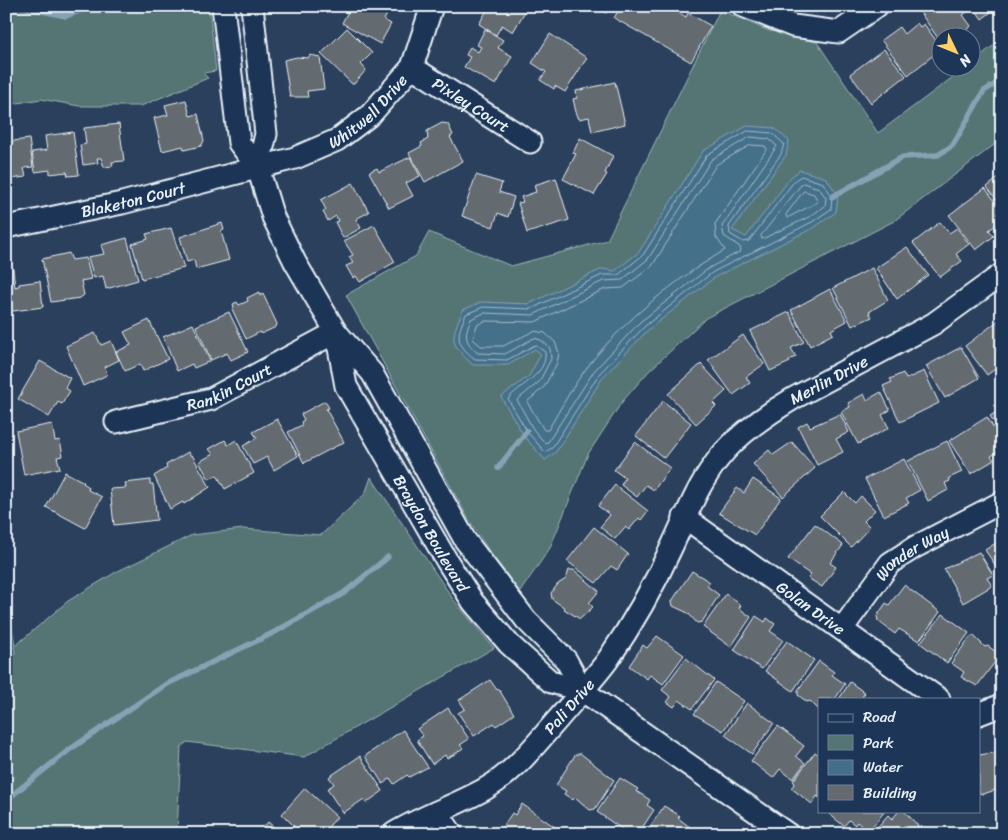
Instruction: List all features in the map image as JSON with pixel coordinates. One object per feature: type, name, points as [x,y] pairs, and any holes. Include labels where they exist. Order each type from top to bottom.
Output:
[{"type":"street","name":"Braydon Boulevard","points":[[223,6],[239,143],[258,168],[273,217],[283,238],[336,332],[372,373],[447,508],[481,563],[526,620],[566,660],[583,691]]},
{"type":"street","points":[[252,6],[266,134],[258,168]]},
{"type":"street","name":"Whitwell Drive","points":[[258,168],[312,152],[337,140],[370,115],[412,67],[432,6]]},
{"type":"street","points":[[744,6],[793,26],[839,32],[877,6]]},
{"type":"street","name":"Pixley Court","points":[[412,67],[530,142]]},
{"type":"street","name":"Blaketon Court","points":[[6,227],[122,203],[258,168]]},
{"type":"street","name":"Merlin Drive","points":[[684,517],[696,491],[712,468],[731,445],[753,425],[794,398],[933,324],[1002,274]]},
{"type":"street","name":"Braydon Boulevard","points":[[336,332],[346,386],[447,562],[473,602],[509,644],[550,682],[583,691],[788,834]]},
{"type":"street","name":"Rankin Court","points":[[116,422],[211,399],[336,332]]},
{"type":"street","name":"Wonder Way","points":[[842,629],[890,563],[914,548],[1002,502]]},
{"type":"street","name":"Golan Drive","points":[[684,517],[938,698]]},
{"type":"street","name":"Pali Drive","points":[[393,834],[485,789],[510,771],[536,746],[606,661],[640,609],[684,517]]},
{"type":"street","points":[[980,714],[1002,706]]},
{"type":"street","points":[[437,812],[452,834]]},
{"type":"green space","points":[[6,6],[209,6],[216,71],[203,73],[208,78],[141,106],[79,106],[41,99],[6,105]]},
{"type":"green space","points":[[720,10],[767,30],[817,42],[878,133],[952,78],[980,78],[980,56],[1002,39],[1002,139],[894,221],[706,318],[649,371],[622,402],[588,454],[550,548],[520,592],[491,554],[469,520],[346,295],[416,256],[429,232],[511,266],[607,240]]},
{"type":"green space","points":[[371,477],[453,599],[494,648],[304,757],[187,742],[181,747],[177,834],[6,834],[6,658],[15,653],[14,647],[6,652],[6,587],[15,646],[68,601],[116,572],[192,535],[243,529],[321,535],[365,494]]},
{"type":"water","points":[[747,126],[774,128],[789,141],[786,155],[732,230],[746,237],[791,177],[800,170],[826,178],[838,195],[836,212],[815,227],[715,277],[648,330],[603,377],[556,452],[545,460],[524,436],[501,397],[529,376],[541,354],[535,349],[508,365],[473,365],[459,351],[454,340],[456,328],[463,310],[481,302],[529,304],[602,269],[615,271],[639,252],[703,151]]},
{"type":"building","points":[[351,6],[391,7],[384,20],[391,24],[380,44],[342,23]]},
{"type":"building","points":[[481,6],[528,6],[513,32],[502,25],[496,35],[479,24],[487,10]]},
{"type":"building","points":[[594,6],[609,6],[606,13]]},
{"type":"building","points":[[621,6],[667,6],[686,17],[688,13],[711,26],[691,62],[614,18]]},
{"type":"building","points":[[925,6],[969,6],[971,9],[963,15],[971,26],[969,28],[931,28],[919,11]]},
{"type":"building","points":[[973,6],[999,6],[982,19]]},
{"type":"building","points":[[917,23],[920,27],[924,24],[930,32],[930,58],[908,75],[881,40],[899,27],[904,34]]},
{"type":"building","points":[[347,28],[372,53],[361,64],[366,70],[354,84],[321,54]]},
{"type":"building","points":[[485,29],[503,40],[498,48],[512,56],[496,85],[464,67],[470,57],[466,55],[470,47],[478,52],[481,47],[477,45]]},
{"type":"building","points":[[550,34],[587,58],[565,92],[555,86],[554,89],[540,80],[546,72],[532,63]]},
{"type":"building","points":[[884,49],[906,76],[871,103],[850,74]]},
{"type":"building","points":[[310,55],[320,57],[324,89],[307,91],[308,97],[290,97],[284,60],[297,57],[308,58]]},
{"type":"building","points":[[615,82],[625,124],[592,132],[589,117],[579,119],[576,112],[573,99],[577,98],[576,91]]},
{"type":"building","points":[[186,100],[190,116],[198,114],[204,141],[201,146],[184,150],[183,146],[162,151],[154,118],[168,115],[165,105]]},
{"type":"building","points":[[442,123],[448,124],[453,135],[450,137],[463,161],[425,182],[409,153],[422,146],[421,143],[428,139],[427,131]]},
{"type":"building","points":[[119,124],[124,161],[112,162],[113,166],[104,167],[101,158],[97,158],[98,163],[83,165],[80,145],[86,144],[84,128]]},
{"type":"building","points":[[73,132],[79,175],[68,176],[67,172],[50,174],[50,170],[35,172],[32,152],[47,150],[45,136]]},
{"type":"building","points":[[580,138],[613,156],[605,173],[607,174],[594,195],[563,179],[576,154],[573,153]]},
{"type":"building","points":[[29,139],[33,167],[24,168],[26,177],[10,179],[11,184],[6,184],[6,142]]},
{"type":"building","points":[[410,157],[420,176],[406,183],[413,196],[389,208],[369,172],[377,168],[379,172]]},
{"type":"building","points":[[476,175],[502,183],[499,192],[514,197],[508,217],[498,213],[493,227],[462,216]]},
{"type":"building","points":[[1002,175],[1002,207],[987,187]]},
{"type":"building","points":[[556,178],[569,220],[527,233],[518,203],[523,202],[521,197],[536,192],[534,185]]},
{"type":"building","points":[[353,183],[369,212],[356,219],[361,228],[343,238],[335,222],[338,221],[336,216],[328,221],[323,212],[326,210],[321,200]]},
{"type":"building","points":[[985,188],[1002,210],[997,214],[1002,221],[989,230],[994,236],[976,250],[949,215]]},
{"type":"building","points":[[940,222],[949,233],[957,228],[969,244],[956,254],[962,261],[940,277],[913,243]]},
{"type":"building","points":[[222,223],[224,230],[221,231],[229,260],[196,269],[194,260],[187,262],[180,237]]},
{"type":"building","points":[[374,225],[395,262],[360,282],[356,276],[353,278],[346,266],[353,263],[349,257],[353,255],[344,241]]},
{"type":"building","points":[[171,228],[184,268],[142,279],[132,244],[148,239],[146,234]]},
{"type":"building","points":[[127,238],[138,280],[106,289],[103,276],[94,278],[88,257],[104,254],[101,245]]},
{"type":"building","points":[[907,247],[928,275],[897,299],[876,268]]},
{"type":"building","points":[[69,253],[72,260],[86,258],[91,279],[81,281],[84,295],[80,298],[51,302],[42,259]]},
{"type":"building","points":[[872,268],[888,300],[869,312],[872,317],[852,326],[833,288]]},
{"type":"building","points":[[13,269],[15,287],[19,286],[19,284],[40,281],[43,307],[6,312],[6,270]]},
{"type":"building","points":[[830,289],[847,321],[831,330],[833,334],[810,346],[791,310]]},
{"type":"building","points":[[259,292],[260,296],[263,294],[277,324],[276,327],[246,339],[232,309],[234,307],[233,304],[237,302],[239,305],[248,301],[247,298]]},
{"type":"building","points":[[229,312],[248,352],[231,360],[227,353],[211,360],[196,326]]},
{"type":"building","points":[[789,312],[804,342],[791,348],[796,357],[789,360],[790,362],[770,371],[750,331]]},
{"type":"building","points":[[149,320],[168,359],[143,371],[140,364],[125,371],[116,352],[131,345],[124,332]]},
{"type":"building","points":[[999,320],[1002,324],[1002,364],[987,375],[965,346]]},
{"type":"building","points":[[193,324],[210,361],[194,368],[192,364],[177,371],[163,337]]},
{"type":"building","points":[[95,333],[101,345],[111,341],[119,360],[105,367],[107,375],[83,386],[66,346]]},
{"type":"building","points":[[743,335],[764,364],[746,377],[750,383],[733,395],[708,360]]},
{"type":"building","points":[[961,347],[979,378],[945,398],[926,366]]},
{"type":"building","points":[[40,361],[70,378],[65,388],[70,391],[62,404],[58,402],[49,417],[18,399]]},
{"type":"building","points":[[701,364],[726,391],[713,403],[716,406],[696,424],[668,394]]},
{"type":"building","points":[[924,371],[939,403],[900,422],[883,386],[892,382],[890,379],[903,373],[906,379]]},
{"type":"building","points":[[881,392],[890,410],[882,415],[889,428],[858,444],[841,412],[850,407],[848,403],[864,394],[867,400]]},
{"type":"building","points":[[325,401],[329,408],[326,409],[344,442],[304,463],[288,432],[302,425],[301,422],[304,420],[301,414]]},
{"type":"building","points":[[663,401],[691,423],[664,458],[636,436]]},
{"type":"building","points":[[1002,409],[1002,434],[990,416]]},
{"type":"building","points":[[840,414],[849,432],[836,439],[843,452],[817,465],[798,427],[807,422],[810,427]]},
{"type":"building","points":[[987,417],[1002,442],[1002,450],[991,456],[994,460],[971,474],[949,441]]},
{"type":"building","points":[[277,419],[298,456],[274,470],[267,457],[253,464],[243,446],[257,438],[253,432]]},
{"type":"building","points":[[52,424],[55,441],[60,440],[63,456],[57,457],[60,468],[24,475],[16,431]]},
{"type":"building","points":[[225,440],[228,445],[236,440],[254,473],[225,489],[217,475],[209,479],[199,462],[213,454],[209,449]]},
{"type":"building","points":[[947,441],[962,472],[949,478],[950,481],[945,483],[948,490],[928,501],[908,461]]},
{"type":"building","points":[[635,442],[670,468],[654,490],[646,485],[637,497],[621,485],[625,478],[614,470]]},
{"type":"building","points":[[792,442],[815,468],[783,497],[753,464],[769,450],[773,455]]},
{"type":"building","points":[[188,452],[192,455],[210,487],[184,504],[183,502],[170,509],[154,476],[167,468],[166,465]]},
{"type":"building","points":[[904,459],[920,490],[906,498],[909,503],[884,516],[865,479]]},
{"type":"building","points":[[65,472],[84,482],[89,487],[88,490],[102,497],[85,528],[46,507]]},
{"type":"building","points":[[753,479],[781,498],[755,535],[719,513],[737,488],[744,493]]},
{"type":"building","points":[[150,480],[150,484],[153,484],[157,520],[114,525],[110,489],[126,488],[125,483]]},
{"type":"building","points":[[615,485],[648,511],[629,530],[625,527],[615,539],[600,527],[610,515],[598,506]]},
{"type":"building","points":[[844,492],[855,503],[861,496],[875,510],[864,521],[870,527],[851,547],[820,516]]},
{"type":"building","points":[[815,524],[843,545],[830,563],[836,567],[822,587],[808,578],[811,575],[788,559]]},
{"type":"building","points":[[594,527],[628,554],[617,570],[611,566],[596,583],[567,561]]},
{"type":"building","points":[[1002,539],[1002,575],[985,550]]},
{"type":"building","points":[[979,552],[993,575],[987,578],[992,586],[963,603],[944,569]]},
{"type":"building","points":[[569,570],[574,570],[599,591],[589,603],[593,607],[580,619],[552,599],[551,593],[558,584],[566,579]]},
{"type":"building","points":[[692,571],[710,582],[707,586],[719,595],[702,622],[697,623],[688,613],[673,606],[672,601]]},
{"type":"building","points":[[904,585],[940,612],[919,641],[899,629],[895,634],[878,621],[877,616],[886,603],[889,605]]},
{"type":"building","points":[[726,594],[741,605],[739,608],[751,617],[731,647],[703,627]]},
{"type":"building","points":[[943,614],[969,633],[947,663],[920,643]]},
{"type":"building","points":[[756,616],[765,622],[767,618],[775,624],[770,631],[783,640],[762,669],[734,650]]},
{"type":"building","points":[[657,636],[684,655],[663,684],[650,675],[647,679],[629,666],[643,645],[647,648]]},
{"type":"building","points":[[974,636],[985,647],[988,646],[996,652],[998,658],[977,686],[961,677],[964,672],[951,663],[970,637]]},
{"type":"building","points":[[787,641],[814,660],[793,691],[765,671]]},
{"type":"building","points":[[686,658],[714,680],[692,709],[679,700],[674,707],[667,702],[671,697],[662,690]]},
{"type":"building","points":[[819,661],[834,672],[832,675],[845,684],[836,698],[818,698],[818,709],[810,701],[807,702],[798,695],[798,690]]},
{"type":"building","points":[[490,680],[497,690],[498,688],[514,714],[496,726],[494,723],[474,736],[458,713],[465,709],[459,700]]},
{"type":"building","points":[[716,682],[744,701],[723,731],[694,714]]},
{"type":"building","points":[[850,682],[865,693],[862,697],[864,698],[840,698]]},
{"type":"building","points":[[747,703],[774,723],[752,754],[725,735]]},
{"type":"building","points":[[448,708],[469,739],[460,745],[463,748],[455,754],[447,758],[445,755],[432,764],[417,740],[423,736],[417,729]]},
{"type":"building","points":[[778,726],[804,746],[796,756],[805,763],[793,779],[780,769],[773,778],[751,761]]},
{"type":"building","points":[[403,730],[428,767],[409,777],[407,775],[394,784],[390,778],[383,784],[365,756]]},
{"type":"building","points":[[815,752],[818,754],[818,797],[812,804],[791,788],[795,783],[793,781]]},
{"type":"building","points":[[999,752],[1002,788],[980,793],[980,755]]},
{"type":"building","points":[[580,753],[614,780],[595,809],[590,810],[575,797],[573,800],[564,794],[566,791],[556,785],[575,755]]},
{"type":"building","points":[[360,756],[383,791],[366,803],[364,799],[343,813],[327,789],[334,784],[329,777]]},
{"type":"building","points":[[620,778],[638,789],[636,791],[650,800],[647,805],[654,810],[638,834],[629,834],[597,812]]},
{"type":"building","points":[[305,788],[337,817],[322,834],[288,832],[294,826],[282,814]]},
{"type":"building","points":[[522,804],[559,830],[557,834],[498,834],[512,813],[515,815]]},
{"type":"building","points":[[664,806],[680,816],[678,818],[699,834],[645,834]]},
{"type":"building","points":[[884,812],[868,832],[857,822],[855,825],[849,820],[844,826],[828,813]]},
{"type":"building","points":[[898,812],[905,812],[926,834],[877,834],[874,831],[888,815],[892,819]]},
{"type":"building","points":[[268,822],[282,834],[258,834]]},
{"type":"waterway","points":[[6,10],[17,6]]},
{"type":"waterway","points":[[18,6],[66,16],[93,6]]},
{"type":"waterway","points":[[832,197],[903,157],[938,155],[953,145],[984,91],[1002,80]]},
{"type":"waterway","points":[[498,468],[527,431]]},
{"type":"waterway","points":[[6,800],[69,750],[165,685],[273,633],[344,593],[388,557]]}]
